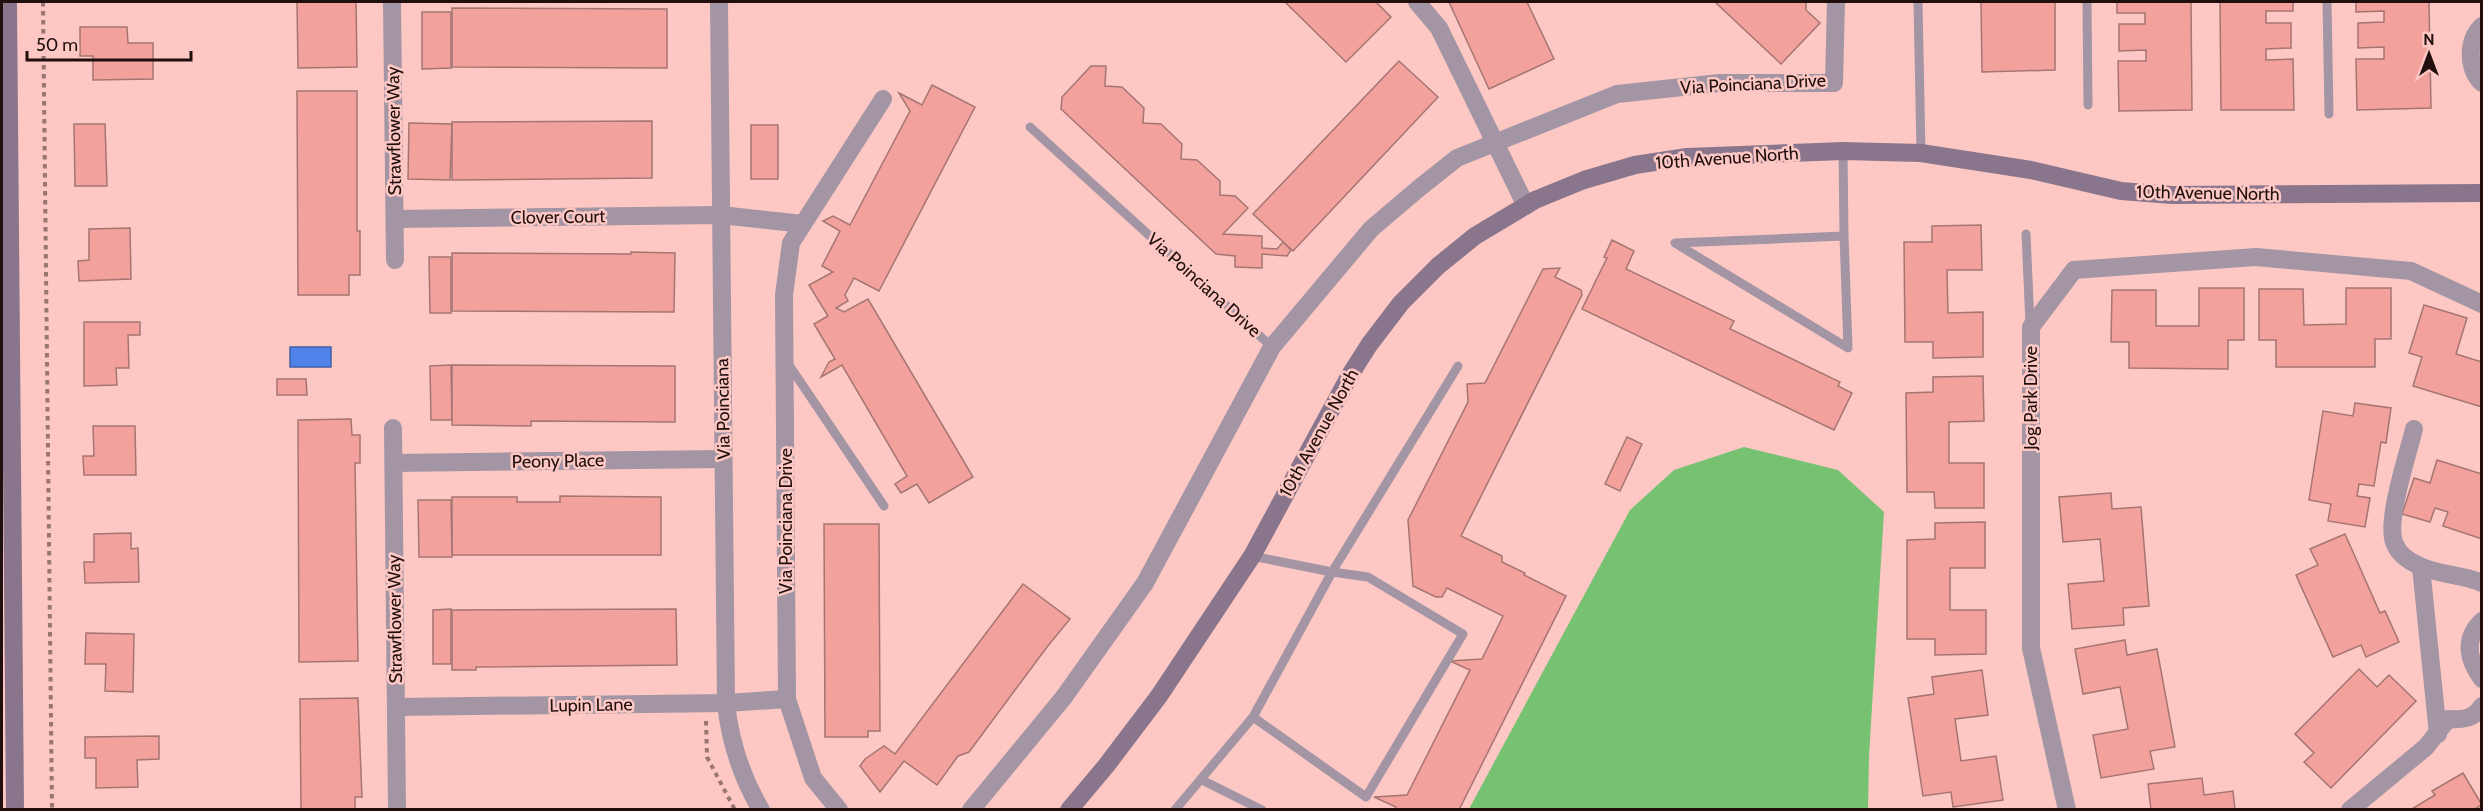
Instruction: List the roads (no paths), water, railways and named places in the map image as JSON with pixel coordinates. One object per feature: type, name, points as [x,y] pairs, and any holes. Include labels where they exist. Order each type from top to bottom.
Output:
[{"type":"street","points":[[8,2],[8,635],[15,810]]},
{"type":"street","name":"Strawflower Way","points":[[392,2],[395,260]]},
{"type":"street","name":"Via Poinciana","points":[[719,2],[726,703],[736,760],[749,790],[762,810]]},
{"type":"street","points":[[1417,2],[1439,28],[1526,206]]},
{"type":"street","name":"Via Poinciana Drive","points":[[971,810],[1064,697],[1145,583],[1272,347],[1371,229],[1457,158],[1617,94],[1720,83],[1834,83],[1836,2]]},
{"type":"street","points":[[2481,26],[2476,31],[2470,48],[2472,64],[2481,83]]},
{"type":"street","name":"Via Poinciana Drive","points":[[839,810],[813,778],[787,699],[784,295],[790,243],[883,99]]},
{"type":"street","name":"10th Avenue North","points":[[1069,810],[1159,696],[1252,556],[1350,375],[1369,345],[1401,303],[1438,266],[1475,236],[1526,206],[1584,180],[1635,165],[1687,157],[1843,151],[1920,153],[2031,170],[2121,191],[2172,195],[2481,193]]},
{"type":"street","points":[[721,215],[803,224]]},
{"type":"street","name":"Clover Court","points":[[394,219],[721,215]]},
{"type":"street","name":"Jog Park Drive","points":[[2067,810],[2031,648],[2031,327],[2074,270],[2256,257],[2411,272],[2481,304]]},
{"type":"street","name":"Strawflower Way","points":[[393,428],[397,810]]},
{"type":"street","points":[[2414,429],[2392,517],[2393,540],[2401,554],[2421,567],[2467,577],[2481,583]]},
{"type":"street","name":"Peony Place","points":[[394,463],[723,459]]},
{"type":"street","points":[[2421,567],[2438,734]]},
{"type":"street","points":[[2481,621],[2469,640],[2469,656],[2481,679]]},
{"type":"street","name":"Lupin Lane","points":[[396,707],[705,704],[787,699]]},
{"type":"street","points":[[2350,810],[2438,734],[2448,719],[2463,720],[2477,713],[2481,706]]},
{"type":"lane","points":[[1918,2],[1920,153]]},
{"type":"lane","points":[[2087,2],[2088,105]]},
{"type":"lane","points":[[2328,2],[2329,114]]},
{"type":"lane","name":"Via Poinciana Drive","points":[[1030,127],[1272,347]]},
{"type":"lane","points":[[1843,151],[1848,348],[1676,243],[1844,236]]},
{"type":"lane","points":[[2026,234],[2031,327]]},
{"type":"lane","points":[[784,358],[884,506]]},
{"type":"lane","points":[[1175,810],[1253,717],[1332,572],[1458,366]]},
{"type":"lane","points":[[1252,556],[1368,577],[1463,634],[1366,797],[1253,717]]},
{"type":"lane","points":[[1202,780],[1262,810]]},
{"type":"water","points":[[290,347],[331,347],[331,367],[290,367]]}]
